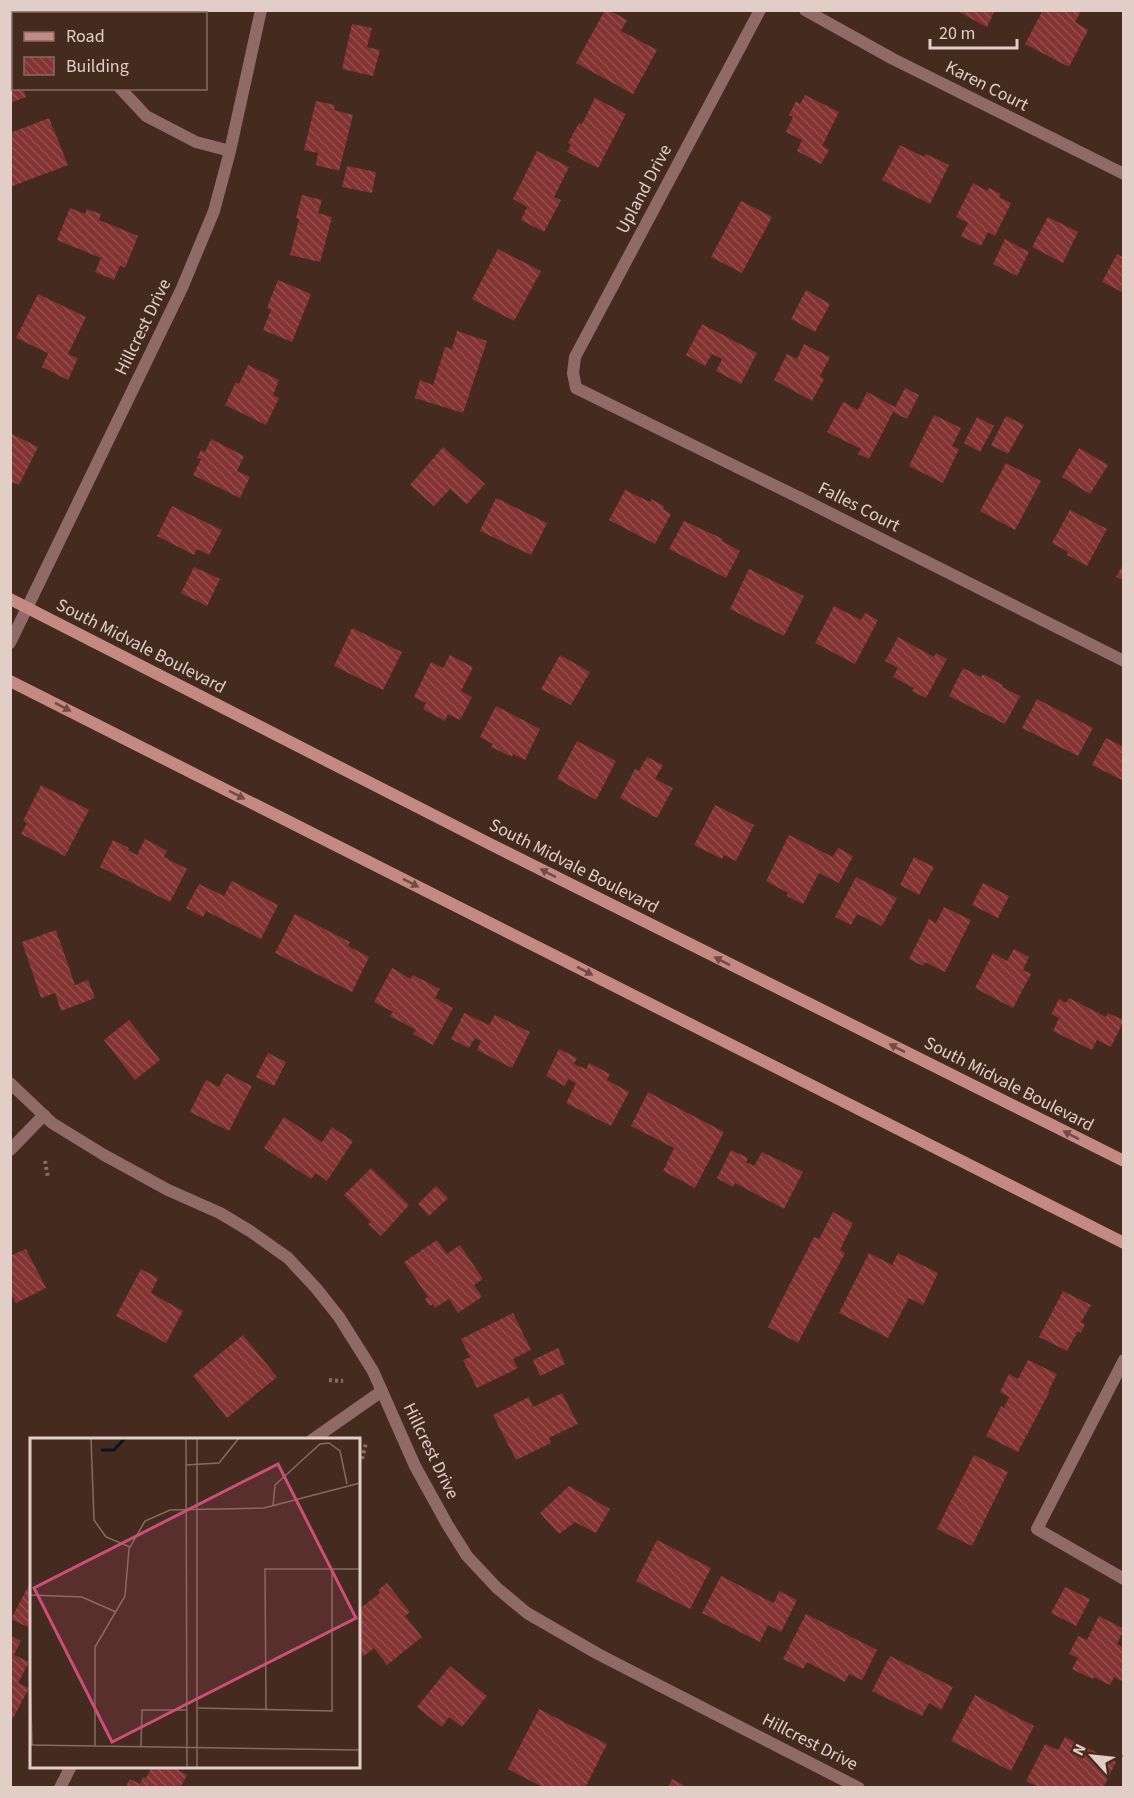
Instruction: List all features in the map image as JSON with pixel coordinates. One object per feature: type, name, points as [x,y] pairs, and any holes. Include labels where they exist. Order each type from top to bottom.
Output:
[{"type":"main road","name":"South Midvale Boulevard","points":[[10,599],[397,797],[1124,1161]]},
{"type":"main road","points":[[10,681],[1124,1243]]},
{"type":"street","name":"Hillcrest Drive","points":[[10,643],[182,288],[214,211],[230,151],[261,10]]},
{"type":"street","name":"Upland Drive","points":[[576,388],[573,373],[575,357],[760,10]]},
{"type":"street","name":"Karen Court","points":[[805,10],[893,59],[1124,174]]},
{"type":"street","points":[[122,90],[147,116],[196,142],[230,151]]},
{"type":"street","name":"Falles Court","points":[[576,388],[1124,661]]},
{"type":"street","name":"Hillcrest Drive","points":[[10,1083],[52,1123],[168,1190],[220,1213],[288,1258],[339,1317],[373,1371],[415,1466],[467,1556],[497,1588],[526,1613],[598,1654],[859,1788]]},
{"type":"street","points":[[10,1150],[44,1116]]},
{"type":"street","points":[[1124,1360],[1037,1529],[1124,1579]]},
{"type":"street","points":[[315,1438],[382,1391]]},
{"type":"street","points":[[60,1788],[70,1768]]},
{"type":"path","points":[[45,1161],[48,1178]]},
{"type":"path","points":[[329,1380],[343,1381]]},
{"type":"path","points":[[362,1459],[366,1443]]},
{"type":"building","points":[[605,10],[627,20],[621,31],[657,50],[633,94],[576,63]]},
{"type":"building","points":[[955,10],[995,10],[987,27]]},
{"type":"building","points":[[1043,10],[1058,13],[1059,10],[1081,11],[1075,22],[1088,30],[1069,67],[1025,44]]},
{"type":"building","points":[[352,24],[372,28],[367,47],[380,50],[373,76],[342,69]]},
{"type":"building","points":[[10,55],[12,90],[24,90],[26,97],[10,103]]},
{"type":"building","points":[[805,95],[839,112],[822,146],[829,150],[821,164],[797,151],[802,140],[786,132],[793,117],[789,115],[796,101],[800,104]]},
{"type":"building","points":[[595,98],[626,114],[598,168],[567,152],[571,145],[568,143],[579,123],[582,124]]},
{"type":"building","points":[[316,101],[335,105],[334,110],[353,115],[339,171],[316,165],[318,153],[304,150]]},
{"type":"building","points":[[49,118],[68,165],[10,187],[10,133]]},
{"type":"building","points":[[900,145],[924,157],[926,154],[949,165],[930,204],[882,180]]},
{"type":"building","points":[[537,151],[569,167],[554,197],[561,200],[544,232],[521,220],[527,207],[513,199]]},
{"type":"building","points":[[347,166],[376,172],[372,193],[342,187]]},
{"type":"building","points":[[973,183],[987,191],[989,188],[1001,194],[999,197],[1011,203],[995,236],[988,232],[981,246],[961,236],[968,223],[956,217]]},
{"type":"building","points":[[302,195],[322,200],[318,213],[332,217],[320,262],[290,255]]},
{"type":"building","points":[[741,201],[772,217],[742,273],[711,257]]},
{"type":"building","points":[[70,208],[85,214],[87,209],[101,214],[99,220],[138,236],[125,268],[120,265],[114,280],[95,272],[101,258],[57,240]]},
{"type":"building","points":[[1048,217],[1078,232],[1063,263],[1032,247]]},
{"type":"building","points":[[1005,239],[1029,252],[1017,276],[993,264]]},
{"type":"building","points":[[498,249],[541,271],[514,321],[472,299]]},
{"type":"building","points":[[1117,254],[1124,258],[1124,293],[1102,282]]},
{"type":"building","points":[[278,280],[311,294],[292,342],[263,330],[271,310],[267,308]]},
{"type":"building","points":[[806,290],[830,304],[815,332],[791,319]]},
{"type":"building","points":[[38,294],[86,317],[68,354],[78,358],[68,380],[42,367],[48,353],[16,338]]},
{"type":"building","points":[[702,324],[757,353],[741,384],[716,371],[722,359],[712,354],[705,366],[686,355]]},
{"type":"building","points":[[457,331],[487,341],[463,413],[415,398],[420,380],[433,385],[445,347],[452,349]]},
{"type":"building","points":[[804,344],[830,357],[820,376],[824,379],[812,401],[774,380],[787,354],[797,359]]},
{"type":"building","points":[[248,365],[279,380],[273,395],[279,398],[266,425],[225,405],[236,382],[239,384]]},
{"type":"building","points":[[905,388],[919,395],[907,419],[893,412],[869,459],[858,454],[861,449],[827,432],[843,402],[858,410],[867,392],[895,407]]},
{"type":"building","points":[[934,415],[961,428],[952,446],[959,449],[943,483],[909,466]]},
{"type":"building","points":[[1006,416],[1024,425],[1008,454],[991,445]]},
{"type":"building","points":[[977,417],[994,426],[980,452],[964,443]]},
{"type":"building","points":[[10,433],[38,447],[19,485],[12,482],[10,485]]},
{"type":"building","points":[[211,439],[244,456],[237,471],[250,477],[240,498],[193,475],[201,459],[197,458],[201,450],[205,452]]},
{"type":"building","points":[[443,447],[485,484],[467,504],[450,489],[434,506],[410,485]]},
{"type":"building","points":[[1079,448],[1108,465],[1090,494],[1062,477]]},
{"type":"building","points":[[1006,463],[1041,481],[1015,530],[980,511]]},
{"type":"building","points":[[625,490],[650,502],[651,499],[664,506],[663,509],[671,514],[655,544],[609,520]]},
{"type":"building","points":[[496,498],[547,523],[531,555],[480,531]]},
{"type":"building","points":[[172,506],[222,530],[209,555],[197,549],[194,555],[157,536]]},
{"type":"building","points":[[1070,510],[1107,529],[1087,566],[1052,543]]},
{"type":"building","points":[[684,521],[723,539],[722,541],[740,551],[726,578],[669,549]]},
{"type":"building","points":[[1124,563],[1124,580],[1116,577]]},
{"type":"building","points":[[194,567],[220,579],[207,606],[181,593]]},
{"type":"building","points":[[749,569],[804,596],[784,636],[730,609]]},
{"type":"building","points":[[834,606],[861,620],[865,613],[878,620],[855,664],[815,643]]},
{"type":"building","points":[[352,628],[402,652],[383,690],[334,666]]},
{"type":"building","points":[[898,637],[934,657],[936,653],[947,659],[926,698],[912,691],[914,688],[893,677],[898,668],[885,661]]},
{"type":"building","points":[[450,655],[473,667],[461,691],[472,697],[460,720],[448,714],[445,721],[423,709],[426,703],[414,697],[431,662],[443,668]]},
{"type":"building","points":[[560,655],[590,672],[571,705],[541,689]]},
{"type":"building","points":[[963,668],[981,677],[983,674],[1020,696],[1005,724],[949,696]]},
{"type":"building","points":[[1037,699],[1093,728],[1078,756],[1022,728]]},
{"type":"building","points":[[496,706],[540,729],[525,760],[513,754],[512,757],[491,747],[493,744],[480,737]]},
{"type":"building","points":[[1106,738],[1124,747],[1124,781],[1092,765]]},
{"type":"building","points":[[577,741],[616,761],[596,800],[557,779]]},
{"type":"building","points":[[647,757],[663,765],[655,779],[673,788],[657,818],[620,798],[635,769],[639,771]]},
{"type":"building","points":[[41,785],[89,810],[65,856],[21,834],[27,823],[23,821]]},
{"type":"building","points":[[715,805],[754,825],[736,861],[724,855],[722,859],[694,845]]},
{"type":"building","points":[[789,835],[833,857],[838,848],[853,856],[839,883],[819,873],[803,904],[766,881]]},
{"type":"building","points":[[145,839],[167,851],[164,857],[187,869],[170,902],[100,867],[113,840],[137,855]]},
{"type":"building","points":[[914,857],[934,867],[919,895],[900,885]]},
{"type":"building","points":[[856,877],[897,898],[882,926],[857,914],[851,925],[835,917]]},
{"type":"building","points":[[232,881],[278,905],[261,939],[206,911],[203,917],[186,908],[199,884],[224,896]]},
{"type":"building","points":[[983,883],[1009,896],[998,918],[972,905]]},
{"type":"building","points":[[944,907],[971,920],[945,972],[925,962],[923,966],[909,959],[929,919],[936,923]]},
{"type":"building","points":[[295,914],[350,942],[348,946],[369,957],[352,992],[275,953]]},
{"type":"building","points":[[56,930],[75,985],[88,980],[95,998],[61,1011],[55,993],[41,998],[22,942]]},
{"type":"building","points":[[1014,949],[1029,957],[1023,970],[1031,974],[1013,1008],[975,988],[993,953],[1007,961]]},
{"type":"building","points":[[392,968],[411,979],[413,975],[440,989],[435,998],[453,1008],[433,1045],[413,1034],[416,1030],[390,1016],[393,1012],[374,1002]]},
{"type":"building","points":[[1069,998],[1106,1017],[1108,1013],[1124,1020],[1111,1047],[1097,1040],[1092,1050],[1053,1031],[1059,1018],[1051,1014],[1059,999],[1066,1003]]},
{"type":"building","points":[[464,1013],[489,1025],[495,1015],[530,1032],[512,1068],[477,1050],[481,1041],[475,1038],[469,1048],[451,1039]]},
{"type":"building","points":[[129,1020],[160,1060],[135,1080],[104,1040]]},
{"type":"building","points":[[559,1049],[577,1058],[574,1064],[586,1069],[589,1063],[610,1074],[607,1080],[629,1092],[611,1126],[566,1103],[576,1083],[568,1079],[565,1086],[546,1076]]},
{"type":"building","points":[[268,1053],[286,1062],[274,1086],[256,1077]]},
{"type":"building","points":[[226,1073],[252,1086],[229,1131],[190,1112],[206,1080],[219,1087]]},
{"type":"building","points":[[648,1092],[724,1132],[695,1188],[663,1171],[674,1148],[631,1126]]},
{"type":"building","points":[[284,1117],[322,1142],[332,1127],[353,1141],[327,1181],[316,1173],[311,1179],[264,1148]]},
{"type":"building","points":[[731,1150],[748,1158],[746,1162],[754,1166],[762,1152],[803,1172],[784,1209],[735,1183],[733,1187],[717,1178]]},
{"type":"building","points":[[371,1168],[409,1205],[381,1236],[368,1224],[371,1222],[344,1195]]},
{"type":"building","points":[[436,1186],[448,1198],[429,1216],[418,1204]]},
{"type":"building","points":[[833,1212],[853,1223],[840,1250],[845,1253],[798,1343],[768,1327],[814,1237],[819,1239]]},
{"type":"building","points":[[437,1240],[447,1254],[460,1245],[483,1279],[474,1285],[482,1297],[458,1313],[449,1299],[435,1308],[433,1304],[430,1306],[425,1299],[428,1297],[404,1262]]},
{"type":"building","points":[[26,1249],[46,1288],[16,1303],[10,1293],[10,1256]]},
{"type":"building","points":[[869,1253],[892,1265],[898,1253],[938,1273],[923,1305],[909,1298],[888,1338],[839,1313]]},
{"type":"building","points":[[141,1269],[158,1278],[151,1293],[183,1311],[166,1343],[116,1316]]},
{"type":"building","points":[[1063,1291],[1091,1305],[1081,1322],[1085,1324],[1081,1333],[1078,1331],[1067,1351],[1039,1337]]},
{"type":"building","points":[[513,1313],[531,1350],[513,1359],[518,1368],[477,1388],[463,1360],[470,1357],[461,1339]]},
{"type":"building","points":[[243,1335],[277,1377],[227,1418],[193,1376]]},
{"type":"building","points":[[558,1348],[565,1364],[540,1376],[533,1360]]},
{"type":"building","points":[[1028,1360],[1057,1374],[1018,1452],[986,1436],[1001,1406],[1004,1408],[1009,1397],[1000,1392],[1009,1374],[1018,1379]]},
{"type":"building","points":[[562,1393],[578,1424],[549,1438],[551,1443],[516,1460],[493,1415],[529,1397],[533,1407]]},
{"type":"building","points":[[974,1455],[1008,1472],[972,1546],[937,1529]]},
{"type":"building","points":[[569,1486],[610,1509],[596,1533],[575,1522],[559,1534],[540,1513]]},
{"type":"building","points":[[657,1540],[711,1568],[690,1609],[636,1581]]},
{"type":"building","points":[[721,1576],[774,1603],[779,1591],[797,1600],[781,1632],[768,1625],[760,1642],[702,1613]]},
{"type":"building","points":[[30,1583],[30,1628],[11,1619]]},
{"type":"building","points":[[387,1583],[410,1612],[405,1616],[422,1637],[387,1665],[374,1648],[364,1656],[360,1652],[360,1634],[362,1632],[360,1630],[360,1608],[380,1593],[378,1590]]},
{"type":"building","points":[[1065,1587],[1090,1599],[1076,1626],[1051,1613]]},
{"type":"building","points":[[806,1614],[877,1650],[862,1680],[849,1674],[845,1682],[807,1662],[803,1669],[783,1659]]},
{"type":"building","points":[[1099,1616],[1124,1629],[1117,1644],[1124,1648],[1124,1675],[1121,1681],[1114,1677],[1110,1685],[1072,1669],[1078,1658],[1069,1654],[1078,1636],[1087,1640]]},
{"type":"building","points":[[10,1635],[21,1641],[14,1655],[29,1662],[18,1683],[29,1688],[10,1724]]},
{"type":"building","points":[[890,1656],[953,1687],[941,1710],[929,1703],[922,1716],[872,1691]]},
{"type":"building","points":[[450,1666],[487,1696],[462,1727],[449,1717],[442,1727],[417,1707]]},
{"type":"building","points":[[975,1695],[1034,1726],[1011,1771],[951,1741]]},
{"type":"building","points":[[539,1709],[607,1744],[585,1788],[544,1788],[508,1769]]},
{"type":"building","points":[[1065,1737],[1116,1762],[1103,1788],[1040,1788],[1026,1781],[1045,1744],[1058,1750]]},
{"type":"building","points":[[151,1768],[175,1768],[187,1775],[180,1788],[125,1788],[130,1779],[140,1784],[143,1777],[146,1778]]},
{"type":"building","points":[[672,1779],[689,1788],[668,1788]]}]
